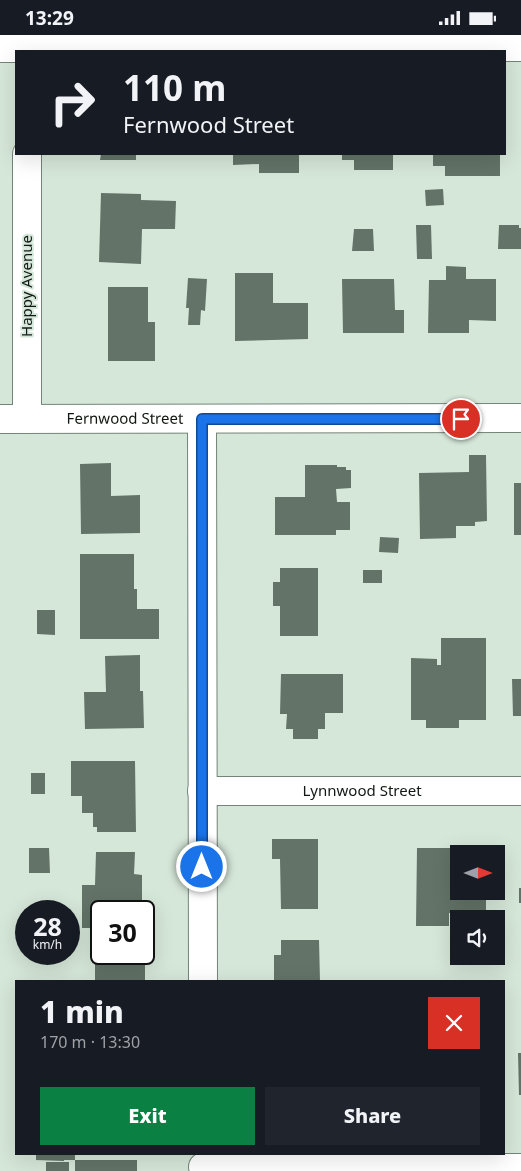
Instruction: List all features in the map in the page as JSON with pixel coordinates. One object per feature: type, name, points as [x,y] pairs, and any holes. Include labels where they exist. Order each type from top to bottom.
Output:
[{"type":"street","points":[[18,49],[197,41],[521,47]]},
{"type":"street","name":"Happy Avenue","points":[[27,155],[27,419]]},
{"type":"street","name":"Fernwood Street","points":[[0,419],[521,419]]},
{"type":"street","points":[[202,419],[203,980]]},
{"type":"street","name":"Lynnwood Street","points":[[202,791],[521,791]]},
{"type":"street","points":[[203,1164],[521,1168]]},
{"type":"building","points":[[101,155],[136,155],[136,160],[100,160]]},
{"type":"building","points":[[233,155],[299,155],[299,173],[259,173],[259,164],[233,165]]},
{"type":"building","points":[[342,155],[393,155],[393,170],[354,170],[354,160],[342,160]]},
{"type":"building","points":[[433,155],[500,155],[500,176],[445,176],[445,166],[433,166]]},
{"type":"building","points":[[443,189],[444,205],[426,206],[425,190]]},
{"type":"building","points":[[101,193],[141,194],[141,200],[176,201],[175,229],[142,229],[141,264],[99,262]]},
{"type":"building","points":[[416,225],[431,225],[432,259],[417,259]]},
{"type":"building","points":[[499,225],[519,225],[519,228],[521,228],[521,249],[498,249]]},
{"type":"building","points":[[354,229],[373,229],[374,251],[352,251]]},
{"type":"building","points":[[446,266],[466,267],[466,279],[496,279],[496,321],[469,320],[469,333],[428,333],[429,280],[446,280]]},
{"type":"building","points":[[235,273],[273,273],[273,303],[308,303],[308,339],[235,341]]},
{"type":"building","points":[[188,278],[207,279],[205,311],[201,310],[200,325],[188,325],[189,308],[186,308]]},
{"type":"building","points":[[342,279],[394,279],[395,310],[404,310],[404,333],[343,333]]},
{"type":"building","points":[[108,287],[148,287],[148,322],[155,322],[155,361],[108,361]]},
{"type":"building","points":[[469,455],[486,455],[487,521],[475,522],[475,526],[456,526],[456,538],[420,539],[419,473],[469,472]]},
{"type":"building","points":[[111,463],[111,496],[140,495],[140,533],[81,534],[80,464]]},
{"type":"building","points":[[305,465],[337,465],[337,467],[346,467],[346,470],[351,470],[351,488],[336,489],[337,502],[350,502],[350,530],[336,530],[336,535],[275,535],[275,497],[305,497]]},
{"type":"building","points":[[514,483],[521,483],[521,535],[514,535]]},
{"type":"building","points":[[380,537],[399,538],[398,553],[379,552]]},
{"type":"building","points":[[80,554],[134,554],[134,589],[137,589],[137,609],[159,609],[159,639],[80,639]]},
{"type":"building","points":[[280,568],[318,568],[318,636],[280,636],[280,606],[273,606],[273,582],[280,582]]},
{"type":"building","points":[[363,570],[382,570],[382,583],[363,583]]},
{"type":"building","points":[[37,610],[55,610],[55,635],[37,634]]},
{"type":"building","points":[[441,638],[486,638],[486,720],[459,720],[459,728],[426,728],[426,720],[411,720],[411,658],[437,659],[437,665],[441,665]]},
{"type":"building","points":[[140,655],[140,691],[143,691],[144,728],[85,729],[84,692],[106,692],[105,656]]},
{"type":"building","points":[[281,674],[343,674],[343,713],[325,713],[325,729],[318,729],[318,739],[293,739],[293,729],[286,729],[287,714],[280,714]]},
{"type":"building","points":[[512,679],[521,679],[521,716],[513,716]]},
{"type":"building","points":[[71,761],[135,761],[136,832],[97,832],[97,827],[93,827],[93,813],[82,813],[82,796],[71,796]]},
{"type":"building","points":[[31,773],[45,773],[45,794],[31,794]]},
{"type":"building","points":[[272,839],[318,839],[318,909],[281,909],[280,859],[272,859]]},
{"type":"building","points":[[29,848],[49,848],[50,873],[29,873]]},
{"type":"building","points":[[417,848],[450,848],[450,900],[486,900],[486,910],[450,910],[449,926],[416,926]]},
{"type":"building","points":[[96,852],[135,852],[134,874],[142,875],[142,900],[90,900],[90,928],[82,928],[82,885],[95,885]]},
{"type":"building","points":[[519,888],[521,888],[521,903],[519,903]]},
{"type":"building","points":[[281,940],[319,940],[320,980],[274,980],[274,955],[281,955]]},
{"type":"building","points":[[95,965],[145,965],[145,980],[95,980]]},
{"type":"building","points":[[518,1053],[521,1053],[521,1095],[519,1095]]},
{"type":"building","points":[[36,1155],[75,1155],[75,1160],[36,1160]]},
{"type":"building","points":[[75,1160],[137,1160],[137,1171],[75,1171]]},
{"type":"building","points":[[46,1162],[69,1162],[69,1171],[46,1171]]},
{"type":"route","points":[[202,867],[202,419],[461,419]]}]
